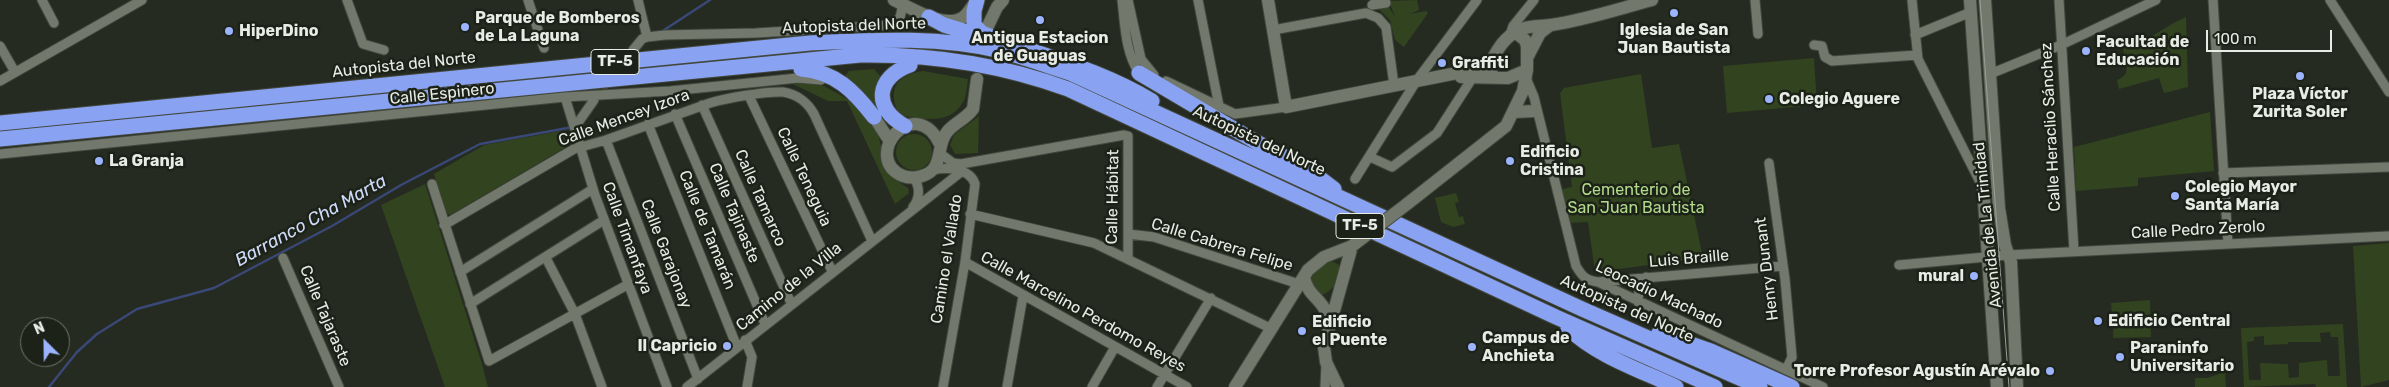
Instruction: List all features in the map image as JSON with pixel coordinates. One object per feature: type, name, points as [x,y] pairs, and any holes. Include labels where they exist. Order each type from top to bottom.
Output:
[{"type":"highway","points":[[977,0],[973,17],[976,29],[1004,41]]},
{"type":"highway","points":[[929,17],[966,32],[1060,58],[1121,84],[1213,138]]},
{"type":"highway","name":"Autopista del Norte","points":[[0,123],[764,47],[883,40],[956,43],[1021,56],[1070,74],[1213,138],[1348,202],[1760,387]]},
{"type":"highway","name":"Autopista del Norte","points":[[0,140],[860,55],[926,56],[972,62],[998,67],[1054,84],[1164,133],[1556,317],[1715,387]]},
{"type":"highway","points":[[905,126],[887,114],[883,104],[882,92],[887,81],[895,73],[910,65]]},
{"type":"highway","points":[[721,68],[748,74],[837,66],[910,65],[967,70],[1014,80],[1063,97],[1132,127],[1164,133]]},
{"type":"highway","points":[[801,69],[814,70],[840,80],[855,93],[874,117]]},
{"type":"highway","points":[[1140,73],[1256,142],[1309,170],[1348,202]]},
{"type":"highway","points":[[1556,317],[1578,337],[1621,362],[1676,387]]},
{"type":"highway","points":[[1636,332],[1649,329],[1711,351],[1798,387]]},
{"type":"highway","points":[[1752,368],[1792,387]]},
{"type":"street","points":[[42,0],[54,23]]},
{"type":"street","points":[[0,82],[142,0]]},
{"type":"street","points":[[347,0],[363,44],[384,50]]},
{"type":"street","points":[[528,0],[544,48]]},
{"type":"street","points":[[638,0],[647,37]]},
{"type":"street","points":[[899,2],[929,17],[957,20],[964,17],[977,0]]},
{"type":"street","points":[[986,30],[997,6],[1003,0]]},
{"type":"street","points":[[1122,0],[1128,48],[1132,62],[1140,73]]},
{"type":"street","points":[[1128,0],[1141,59],[1150,74],[1235,114],[1286,107],[1417,80],[1473,77],[1508,78],[1527,69]]},
{"type":"street","points":[[1198,0],[1218,106]]},
{"type":"street","points":[[1268,0],[1286,107]]},
{"type":"street","points":[[1354,179],[1370,157],[1417,80],[1477,0]]},
{"type":"street","points":[[1512,34],[1513,26],[1534,0]]},
{"type":"street","points":[[1436,78],[1477,68],[1493,58],[1512,34],[1530,27],[1549,26],[1652,0]]},
{"type":"street","points":[[1755,0],[1758,34]]},
{"type":"street","points":[[1912,0],[1917,55],[1983,187]]},
{"type":"street","name":"Calle Heraclio Sánchez","points":[[2059,0],[2074,251]]},
{"type":"street","points":[[1990,74],[2061,45],[2156,0]]},
{"type":"street","points":[[2213,0],[2228,244]]},
{"type":"street","points":[[2330,0],[2389,92]]},
{"type":"street","name":"Avenida de La Trinidad","points":[[1987,1],[1999,208],[1997,387]]},
{"type":"street","points":[[633,50],[647,37],[889,25],[900,18],[899,2]]},
{"type":"street","points":[[1374,17],[1375,2]]},
{"type":"street","points":[[1915,35],[1970,6]]},
{"type":"street","name":"Avenida de La Trinidad","points":[[1970,6],[1983,187],[2014,310],[2017,387]]},
{"type":"street","points":[[1273,30],[1366,14],[1374,17],[1386,27],[1394,85]]},
{"type":"street","points":[[1235,387],[1288,299],[1308,288],[1315,263],[1330,254],[1352,246],[1506,126],[1523,91],[1535,41],[1549,26]]},
{"type":"street","points":[[1512,34],[1525,40],[1527,69]]},
{"type":"street","points":[[1814,45],[1822,46],[1826,57],[1832,61],[1917,55]]},
{"type":"street","points":[[0,46],[15,72]]},
{"type":"street","points":[[1493,58],[1489,70],[1494,78]]},
{"type":"street","name":"Leocadio Machado","points":[[1527,69],[1536,112],[1576,266],[1582,277],[1598,282],[1823,387]]},
{"type":"street","points":[[1370,157],[1392,167],[1437,133],[1473,77]]},
{"type":"street","name":"Calle Espinero","points":[[0,154],[565,97],[670,91],[811,78],[840,88],[874,117]]},
{"type":"street","points":[[1508,78],[1523,91]]},
{"type":"street","points":[[976,83],[975,103],[970,113],[946,132],[933,170],[927,175],[914,178],[905,176],[893,168],[887,154],[889,140],[896,131],[905,126],[917,124],[929,128],[952,120],[966,109],[976,83]]},
{"type":"street","name":"Leocadio Machado","points":[[1523,91],[1536,112]]},
{"type":"street","name":"Calle Mencey Izora","points":[[444,224],[574,149],[606,140],[675,114],[727,98],[790,94],[808,104],[872,241]]},
{"type":"street","name":"Calle Teneguia","points":[[749,96],[832,271]]},
{"type":"street","name":"Calle Timanfaya","points":[[565,97],[593,189],[667,387]]},
{"type":"street","points":[[575,126],[594,100]]},
{"type":"street","name":"Calle Tamarco","points":[[702,106],[791,303]]},
{"type":"street","points":[[1514,112],[1536,112]]},
{"type":"street","name":"Calle Tajinaste","points":[[675,114],[765,324]]},
{"type":"street","points":[[874,117],[889,140]]},
{"type":"street","name":"Calle de Tamarán","points":[[648,124],[737,347]]},
{"type":"street","points":[[929,128],[940,149]]},
{"type":"street","name":"Calle Hábitat","points":[[940,149],[953,163],[961,164],[1086,141],[1128,136],[1128,258]]},
{"type":"street","name":"Calle Garajonay","points":[[606,140],[698,379]]},
{"type":"street","name":"Henry Dunant","points":[[1769,163],[1783,266],[1792,357],[1786,370]]},
{"type":"street","points":[[2223,173],[2389,167]]},
{"type":"street","name":"Camino el Vallado","points":[[933,170],[949,168],[972,178],[975,184],[965,262],[943,387]]},
{"type":"street","name":"Camino de la Villa","points":[[687,387],[791,303],[961,172]]},
{"type":"street","points":[[910,211],[918,199],[917,183],[914,178]]},
{"type":"street","points":[[432,184],[489,361],[628,285]]},
{"type":"street","points":[[460,272],[593,189]]},
{"type":"street","points":[[970,214],[1086,240],[1212,298],[1270,328]]},
{"type":"street","points":[[470,304],[604,220]]},
{"type":"street","name":"Calle Cabrera Felipe","points":[[1128,234],[1154,237],[1308,288]]},
{"type":"street","name":"Calle Pedro Zerolo","points":[[1899,265],[2074,251],[2389,236]]},
{"type":"street","points":[[1325,387],[1326,362],[1324,347],[1352,246]]},
{"type":"street","points":[[1330,254],[1345,268]]},
{"type":"street","name":"Calle Tajaraste","points":[[283,258],[339,387]]},
{"type":"street","points":[[546,258],[574,314],[602,387]]},
{"type":"street","name":"Calle Marcelino Perdomo Reyes","points":[[965,262],[1187,387]]},
{"type":"street","name":"Luis Braille","points":[[1598,282],[1783,266]]},
{"type":"street","points":[[1638,302],[1639,289],[1646,277]]},
{"type":"street","points":[[1288,299],[1308,288],[1331,295],[1340,287]]},
{"type":"street","points":[[1308,288],[1326,309],[1328,328]]},
{"type":"street","points":[[1007,387],[1023,296]]},
{"type":"street","points":[[1157,387],[1212,298]]},
{"type":"street","points":[[746,340],[752,357],[747,387]]},
{"type":"street","points":[[1092,387],[1115,347]]},
{"type":"street","points":[[1326,362],[1338,387]]},
{"type":"green space","points":[[1417,0],[1419,10],[1410,14],[1426,11],[1428,13],[1404,47],[1395,40],[1390,20],[1378,8],[1387,4],[1395,17],[1389,1]]},
{"type":"green space","points":[[2186,17],[2188,87],[2164,93],[2159,78],[2119,89],[2117,80],[2124,76],[2127,69],[2126,64],[2117,59],[2118,55],[2124,54],[2123,46],[2134,41],[2136,45]]},
{"type":"green space","points":[[1814,58],[1817,105],[1727,113],[1723,66]]},
{"type":"green space","points":[[874,69],[881,77],[874,106],[845,76],[849,71]]},
{"type":"green space","points":[[923,71],[968,79],[964,100],[952,114],[936,119],[928,119],[904,116],[897,109],[894,102],[895,87],[906,76]]},
{"type":"green space","name":"Cementerio de San Juan Bautista","points":[[1641,74],[1652,148],[1679,144],[1703,258],[1595,272],[1588,222],[1568,223],[1560,190],[1572,187],[1560,93],[1564,88]]},
{"type":"green space","points":[[804,83],[824,86],[849,100],[878,133],[886,169],[892,177],[908,188],[909,193],[895,204],[847,101],[828,101],[793,84]]},
{"type":"green space","points":[[2210,112],[2214,171],[2138,178],[2138,186],[2076,191],[2074,147]]},
{"type":"green space","points":[[979,116],[978,153],[955,154],[950,145],[954,135]]},
{"type":"green space","points":[[566,130],[571,143],[566,147],[450,215],[447,213],[434,174],[484,145]]},
{"type":"green space","points":[[914,134],[926,140],[932,152],[926,164],[914,170],[902,164],[896,152],[902,140]]},
{"type":"green space","points":[[425,184],[488,387],[445,387],[381,205]]},
{"type":"green space","points":[[1456,193],[1459,202],[1455,203],[1459,217],[1463,216],[1465,224],[1453,227],[1441,222],[1435,198]]},
{"type":"green space","points":[[2389,243],[2389,380],[2361,387],[2353,246]]},
{"type":"green space","points":[[1332,261],[1339,265],[1339,275],[1332,288],[1325,294],[1320,295],[1309,284],[1310,280],[1317,270]]},
{"type":"green space","points":[[2150,300],[2151,337],[2113,338],[2114,314],[2112,314],[2111,303]]},
{"type":"green space","points":[[2343,324],[2347,387],[2316,387],[2315,384],[2244,387],[2241,328]],"holes":[[[2330,332],[2331,337],[2338,337],[2340,376],[2328,376],[2327,360],[2299,363],[2299,377],[2289,378],[2288,364],[2260,363],[2261,380],[2249,380],[2247,342],[2254,341],[2254,337],[2264,336],[2264,345],[2288,344],[2288,342],[2321,342],[2320,333]]]},
{"type":"green space","points":[[2225,372],[2226,387],[2195,387],[2195,378],[2207,378]]},
{"type":"waterway","name":"Barranco Cha Marta","points":[[661,32],[710,0]]},
{"type":"waterway","name":"Barranco Cha Marta","points":[[49,387],[77,352],[97,334],[137,309],[214,288],[332,226],[401,185],[480,144],[573,127]]},
{"type":"tunnel","points":[[594,99],[624,60]]},
{"type":"tram line","points":[[1980,0],[2009,387]]},
{"type":"place","name":"Iglesia de San Juan Bautista","points":[[1674,13]]},
{"type":"place","name":"Antigua Estacion de Guaguas","points":[[1040,20]]},
{"type":"place","name":"Parque de Bomberos de La Laguna","points":[[465,27]]},
{"type":"place","name":"HiperDino","points":[[229,31]]},
{"type":"place","name":"Facultad de Educación","points":[[2086,51]]},
{"type":"place","name":"Graffiti","points":[[1442,63]]},
{"type":"place","name":"Plaza Víctor Zurita Soler","points":[[2300,76]]},
{"type":"place","name":"Colegio Aguere","points":[[1769,99]]},
{"type":"place","name":"La Granja","points":[[99,161]]},
{"type":"place","name":"Edificio Cristina","points":[[1510,161]]},
{"type":"place","name":"Colegio Mayor Santa María","points":[[2175,196]]},
{"type":"place","name":"mural","points":[[1974,276]]},
{"type":"place","name":"Edificio Central","points":[[2098,321]]},
{"type":"place","name":"Edificio el Puente","points":[[1302,331]]},
{"type":"place","name":"Il Capricio","points":[[727,346]]},
{"type":"place","name":"Campus de Anchieta","points":[[1472,347]]},
{"type":"place","name":"Paraninfo Universitario","points":[[2120,357]]},
{"type":"place","name":"Torre Profesor Agustín Arévalo","points":[[2050,371]]}]
